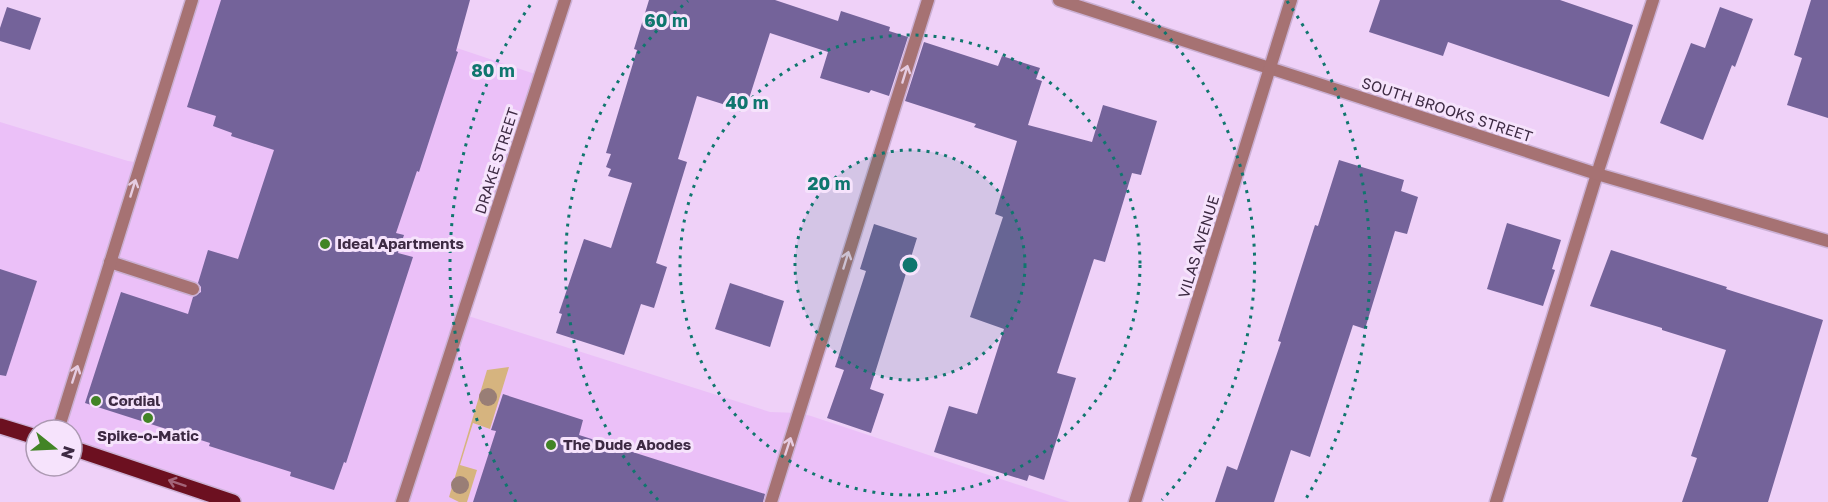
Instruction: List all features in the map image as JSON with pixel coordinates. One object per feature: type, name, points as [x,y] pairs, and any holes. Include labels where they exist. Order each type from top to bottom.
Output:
[{"type":"main road","points":[[0,426],[24,433]]},
{"type":"main road","points":[[84,452],[233,502]]},
{"type":"street","points":[[62,418],[192,0]]},
{"type":"street","name":"DRAKE STREET","points":[[402,502],[565,0]]},
{"type":"street","points":[[771,502],[928,0]]},
{"type":"street","name":"SOUTH BROOKS STREET","points":[[1059,0],[1597,174],[1828,241]]},
{"type":"street","name":"VILAS AVENUE","points":[[1135,502],[1292,0]]},
{"type":"street","points":[[1496,502],[1653,0]]},
{"type":"street","points":[[110,262],[193,289]]},
{"type":"shaded area","points":[[192,0],[313,0],[541,76],[462,314],[770,412],[799,413],[811,416],[1070,502],[233,502],[84,452],[84,418],[24,418],[24,429],[0,426],[0,122],[141,163]]},
{"type":"shaded area","points":[[509,367],[490,429],[473,423],[460,465],[477,470],[467,502],[459,502],[449,497],[487,370]]},
{"type":"building","name":"Ideal Apartments","points":[[221,0],[470,0],[456,51],[458,52],[419,172],[417,171],[396,233],[404,235],[398,253],[413,257],[346,463],[344,462],[334,490],[290,476],[291,472],[209,446],[210,443],[85,403],[121,292],[188,314],[193,297],[201,292],[198,283],[208,250],[238,259],[274,150],[231,136],[232,133],[213,126],[216,116],[187,107]]},
{"type":"building","points":[[649,0],[775,0],[838,21],[841,11],[890,27],[889,31],[908,37],[889,96],[871,90],[869,93],[820,78],[828,52],[770,33],[745,111],[697,96],[678,159],[687,162],[656,263],[667,267],[654,308],[641,304],[624,355],[556,333],[562,314],[559,313],[584,239],[611,248],[632,183],[608,176],[611,169],[606,167],[611,154],[606,153],[637,50],[634,49]]},
{"type":"building","points":[[1380,0],[1560,0],[1633,25],[1609,97],[1448,42],[1443,56],[1369,32]]},
{"type":"building","points":[[1811,0],[1828,0],[1828,118],[1787,105],[1802,58],[1794,55]]},
{"type":"building","points":[[7,7],[41,18],[30,50],[0,41],[0,28]]},
{"type":"building","points":[[1720,7],[1753,19],[1735,67],[1732,65],[1703,140],[1660,123],[1691,43],[1705,48]]},
{"type":"building","points":[[924,42],[998,66],[1002,56],[1040,68],[1036,79],[1042,81],[1028,125],[1092,142],[1103,105],[1157,121],[1141,175],[1132,173],[1105,262],[1094,259],[1057,373],[1076,378],[1044,480],[1029,475],[1027,481],[934,452],[949,406],[977,414],[1004,329],[970,317],[1003,217],[995,214],[1017,141],[974,127],[976,124],[905,101]]},
{"type":"building","points":[[1339,160],[1404,180],[1401,191],[1418,197],[1407,234],[1395,231],[1365,329],[1353,325],[1310,457],[1291,450],[1274,502],[1215,502],[1227,466],[1237,470],[1281,342],[1278,341],[1315,225],[1318,226]]},
{"type":"building","points":[[1507,223],[1561,240],[1552,269],[1555,270],[1543,306],[1487,289]]},
{"type":"building","points":[[874,224],[917,238],[870,389],[884,394],[871,433],[827,418],[844,370],[835,367],[866,271],[860,269]]},
{"type":"building","points":[[1611,250],[1823,320],[1768,502],[1682,502],[1697,458],[1691,456],[1726,350],[1590,306]]},
{"type":"building","points":[[0,269],[37,281],[6,376],[0,375]]},
{"type":"building","points":[[730,283],[784,301],[770,347],[715,329]]},
{"type":"building","name":"The Dude Abodes","points":[[503,394],[583,420],[579,435],[765,494],[763,502],[473,502],[496,431],[491,430]]},
{"type":"place","name":"Ideal Apartments","points":[[325,244]]},
{"type":"place","name":"Cordial","points":[[96,401]]},
{"type":"place","name":"Spike-o-Matic","points":[[148,418]]},
{"type":"place","name":"The Dude Abodes","points":[[551,445]]}]
